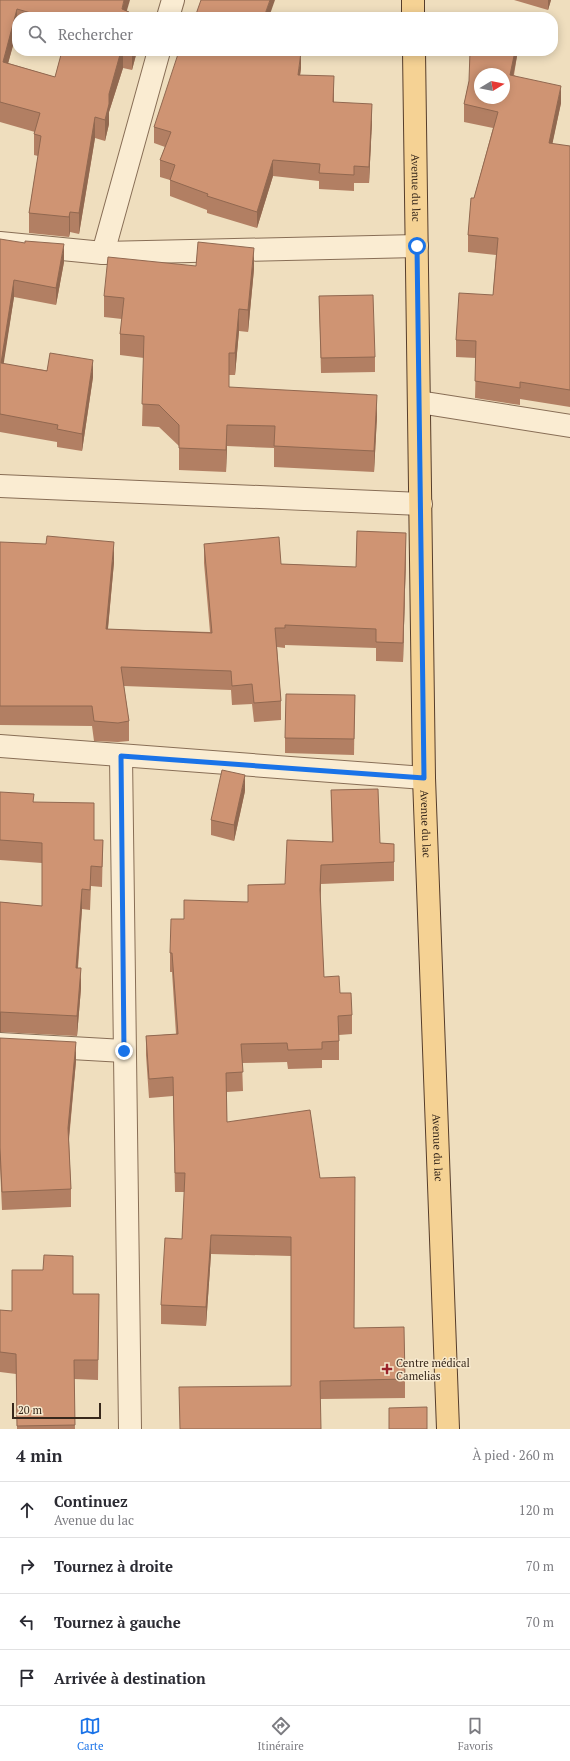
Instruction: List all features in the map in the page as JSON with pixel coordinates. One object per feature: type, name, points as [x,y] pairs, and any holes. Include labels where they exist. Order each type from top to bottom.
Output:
[{"type":"main road","name":"Avenue du lac","points":[[414,56],[424,778],[448,1429]]},
{"type":"street","points":[[169,12],[173,0]]},
{"type":"street","points":[[103,253],[158,56]]},
{"type":"street","points":[[0,243],[103,253],[417,246]]},
{"type":"street","points":[[419,402],[570,426]]},
{"type":"street","points":[[0,486],[421,504]]},
{"type":"street","points":[[0,746],[424,778]]},
{"type":"street","points":[[121,756],[130,1429]]},
{"type":"street","points":[[0,1044],[124,1051]]},
{"type":"building","points":[[0,0],[124,0],[122,9],[129,12],[28,12],[17,9],[16,12],[12,12],[12,28],[3,62],[55,77],[61,56],[120,56],[109,94],[109,104],[105,120],[95,117],[79,213],[70,212],[69,217],[29,213],[41,136],[34,134],[40,113],[0,102]]},
{"type":"building","points":[[201,0],[270,0],[266,12],[197,12]]},
{"type":"building","points":[[177,56],[300,56],[298,75],[334,76],[333,102],[372,104],[369,167],[354,166],[354,175],[319,173],[320,164],[273,160],[257,212],[207,196],[208,194],[170,180],[175,165],[160,160],[171,132],[154,127]]},
{"type":"building","points":[[470,56],[514,56],[510,75],[561,86],[549,143],[570,146],[570,390],[520,382],[520,388],[475,381],[476,341],[456,340],[459,293],[493,295],[498,238],[468,235],[471,198],[474,198],[498,112],[464,104],[469,81]]},
{"type":"building","points":[[0,239],[25,243],[25,241],[64,244],[56,288],[14,280],[1,363],[47,371],[50,353],[93,360],[82,434],[57,429],[58,425],[0,414]]},
{"type":"building","points":[[198,242],[254,248],[248,310],[239,309],[235,353],[229,353],[229,387],[377,395],[374,451],[274,446],[275,426],[227,425],[226,450],[179,448],[179,425],[159,405],[142,404],[144,336],[120,334],[124,298],[104,296],[108,257],[196,266]]},
{"type":"building","points":[[373,295],[375,357],[321,358],[319,296]]},
{"type":"building","points":[[357,531],[406,533],[403,643],[376,642],[376,629],[285,625],[285,628],[275,628],[281,701],[254,703],[252,684],[232,686],[231,671],[121,667],[129,721],[118,723],[94,721],[92,706],[0,706],[0,542],[46,544],[47,536],[114,542],[106,629],[212,633],[204,544],[279,537],[281,564],[356,567]]},
{"type":"building","points":[[286,694],[355,695],[354,739],[285,738]]},
{"type":"building","points":[[222,770],[245,775],[234,825],[211,820]]},
{"type":"building","points":[[378,789],[380,843],[394,844],[394,862],[321,865],[320,890],[324,977],[339,976],[340,993],[351,993],[352,1015],[338,1016],[339,1041],[322,1042],[322,1049],[288,1050],[287,1043],[241,1044],[243,1072],[226,1073],[227,1122],[310,1110],[320,1178],[355,1177],[354,1328],[404,1327],[405,1379],[320,1381],[321,1429],[180,1429],[179,1387],[291,1386],[291,1237],[211,1235],[206,1307],[161,1305],[165,1238],[182,1239],[185,1173],[175,1173],[173,1077],[149,1079],[146,1036],[178,1034],[172,953],[170,953],[171,919],[184,919],[184,900],[248,902],[248,885],[285,884],[287,840],[333,842],[331,790]]},
{"type":"building","points":[[0,792],[34,794],[33,802],[94,803],[94,840],[103,840],[102,867],[91,866],[90,890],[82,889],[76,968],[81,968],[77,1016],[0,1012],[0,902],[42,906],[42,843],[0,840]]},
{"type":"building","points":[[0,1038],[76,1042],[68,1128],[71,1189],[2,1192],[0,1148]]},
{"type":"building","points":[[44,1255],[73,1256],[73,1294],[99,1294],[98,1360],[74,1360],[75,1425],[17,1426],[16,1354],[0,1352],[0,1310],[12,1311],[12,1270],[43,1270]]},
{"type":"building","points":[[427,1407],[427,1429],[389,1429],[389,1408]]},
{"type":"place","name":"Centre médical Camelias","points":[[387,1369]]},
{"type":"route","points":[[124,1051],[121,756],[424,778],[417,246]]}]
